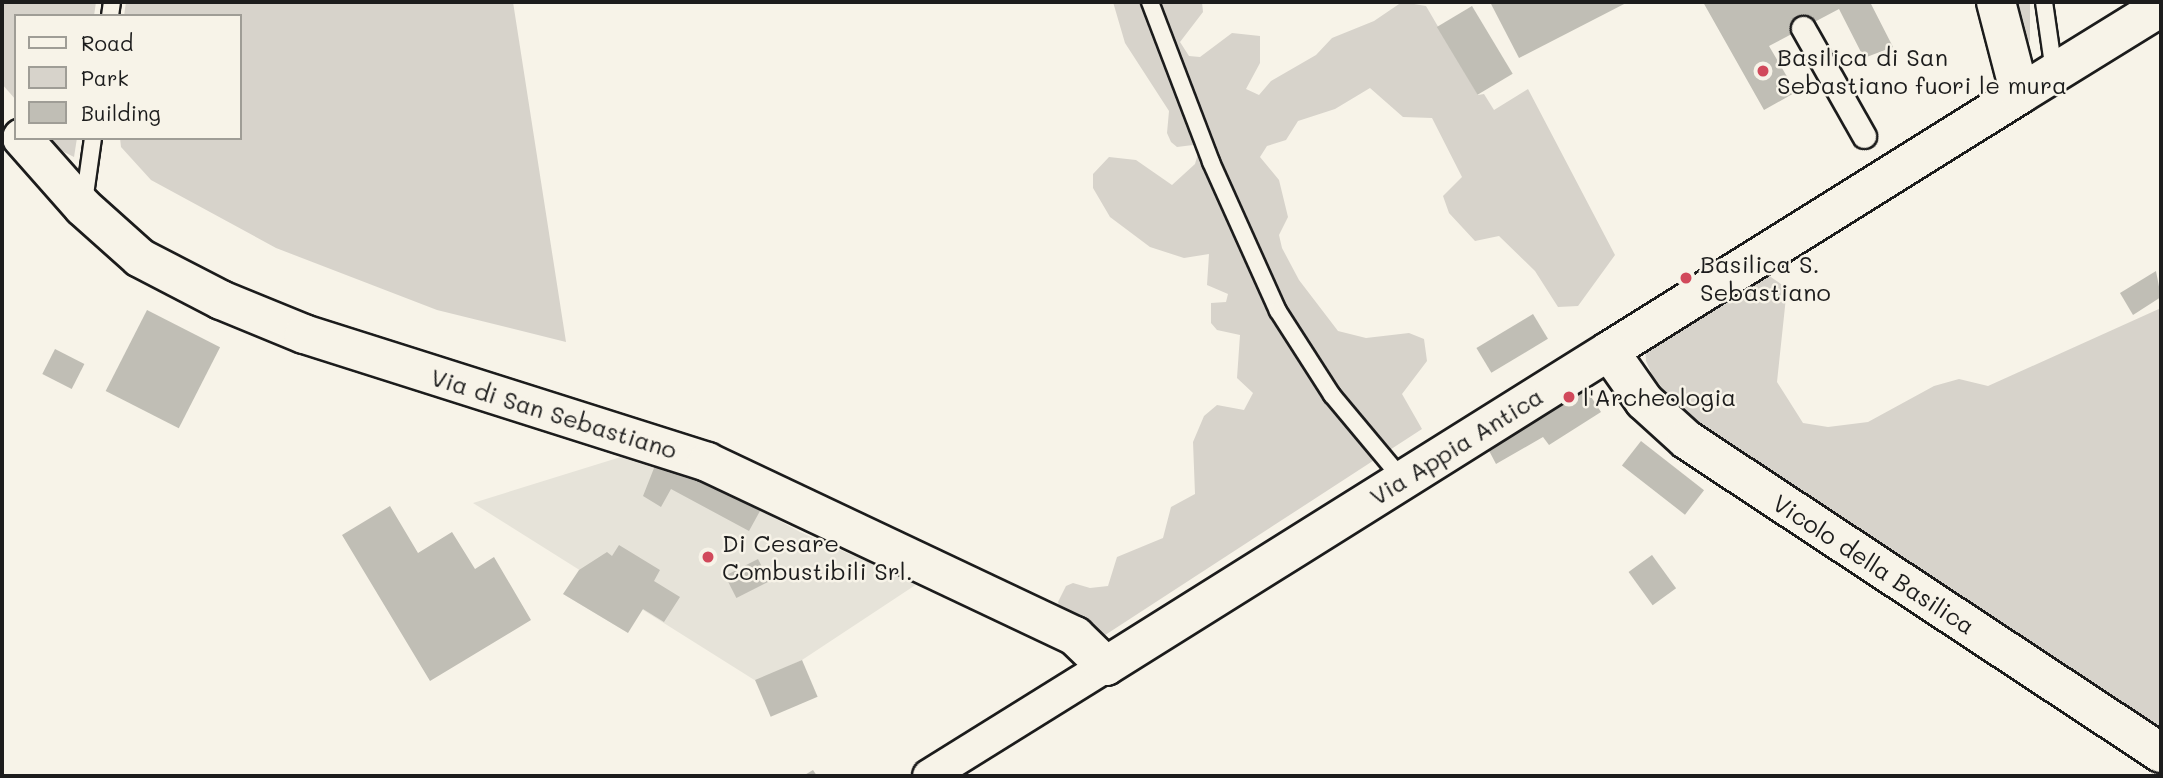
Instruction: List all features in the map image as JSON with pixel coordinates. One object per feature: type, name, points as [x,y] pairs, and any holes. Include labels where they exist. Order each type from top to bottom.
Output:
[{"type":"main road","points":[[1996,2],[2020,94]]},
{"type":"main road","name":"Via Appia Antica","points":[[1105,666],[2054,71],[2161,7]]},
{"type":"main road","points":[[2,116],[14,129]]},
{"type":"main road","name":"Via di San Sebastiano","points":[[24,140],[83,207],[141,258],[221,300],[304,334],[707,462],[1075,636],[1105,666]]},
{"type":"main road","name":"Vicolo della Basilica","points":[[1609,351],[1644,401],[1687,440],[2161,753]]},
{"type":"street","points":[[1803,28],[1864,136]]},
{"type":"street","name":"Via Appia Antica","points":[[929,776],[1105,666]]},
{"type":"lane","points":[[1150,2],[1210,162],[1278,311],[1332,395],[1403,480]]},
{"type":"lane","points":[[2044,2],[2054,71]]},
{"type":"lane","points":[[83,207],[93,140]]},
{"type":"shaded area","name":"Di Cesare Combustibili Srl.","points":[[624,456],[708,482],[800,532],[917,584],[802,660],[756,681],[473,503]]},
{"type":"green space","points":[[2,2],[96,2],[94,14],[14,14],[14,98],[2,84]]},
{"type":"green space","points":[[126,2],[513,2],[566,342],[437,310],[276,248],[151,180],[121,147],[120,140],[242,140],[242,14],[124,14]]},
{"type":"green space","points":[[1113,2],[1202,2],[1203,12],[1180,42],[1189,56],[1200,57],[1232,33],[1260,36],[1260,63],[1246,89],[1259,95],[1271,81],[1316,55],[1332,38],[1374,21],[1402,2],[1426,6],[1478,95],[1484,94],[1494,110],[1528,89],[1615,255],[1578,306],[1558,307],[1535,271],[1499,236],[1475,241],[1449,213],[1443,196],[1462,177],[1432,118],[1403,117],[1370,88],[1335,109],[1298,121],[1286,140],[1267,146],[1260,157],[1279,180],[1288,217],[1279,235],[1282,248],[1299,280],[1338,331],[1366,338],[1409,333],[1424,339],[1427,361],[1402,394],[1422,429],[1099,639],[1061,611],[1058,602],[1066,586],[1073,583],[1090,588],[1108,586],[1117,557],[1163,538],[1171,507],[1195,494],[1193,442],[1204,416],[1217,405],[1244,410],[1253,393],[1237,378],[1240,335],[1217,330],[1211,323],[1211,303],[1226,302],[1228,294],[1207,285],[1209,254],[1184,258],[1150,247],[1110,217],[1093,188],[1093,174],[1109,157],[1136,160],[1172,185],[1195,164],[1199,150],[1193,145],[1177,147],[1171,142],[1167,133],[1169,111],[1125,43]]},
{"type":"green space","points":[[2010,2],[2030,2],[2030,40],[2022,56]]},
{"type":"green space","points":[[52,140],[77,140],[74,157],[60,150]]},
{"type":"green space","points":[[1759,269],[1787,288],[1777,382],[1803,423],[1828,427],[1868,422],[1934,386],[1959,379],[1988,386],[2161,308],[2161,729],[1691,422],[1653,377],[1646,361],[1644,333]]},
{"type":"building","points":[[1490,2],[1628,2],[1519,58]]},
{"type":"building","name":"Basilica di San Sebastiano fuori le mura","points":[[1703,2],[1870,2],[1893,47],[1864,58],[1839,9],[1769,46],[1796,92],[1764,110]]},
{"type":"building","points":[[1472,6],[1513,74],[1478,95],[1437,27]]},
{"type":"building","points":[[2156,271],[2161,297],[2133,315],[2120,293]]},
{"type":"building","points":[[147,310],[220,347],[179,428],[106,391]]},
{"type":"building","points":[[1533,314],[1548,339],[1491,373],[1476,348]]},
{"type":"building","points":[[55,349],[84,364],[72,389],[42,374]]},
{"type":"building","points":[[1584,386],[1601,412],[1549,445],[1543,437],[1496,464],[1486,445]]},
{"type":"building","points":[[1641,441],[1704,490],[1685,515],[1622,465]]},
{"type":"building","points":[[656,463],[708,482],[760,511],[749,531],[671,489],[661,507],[643,496]]},
{"type":"building","points":[[390,506],[418,553],[452,532],[475,569],[494,557],[531,620],[430,681],[342,535]]},
{"type":"building","points":[[619,545],[660,570],[654,581],[680,597],[664,622],[643,609],[628,633],[563,594],[579,570],[607,552],[612,556]]},
{"type":"building","points":[[1652,555],[1676,588],[1653,605],[1629,572]]},
{"type":"building","points":[[758,559],[769,581],[736,598],[725,576]]},
{"type":"building","points":[[802,660],[818,697],[771,717],[755,680]]},
{"type":"building","points":[[813,770],[817,776],[803,776]]},
{"type":"place","name":"Basilica di San Sebastiano fuori le mura","points":[[1763,71]]},
{"type":"place","name":"Basilica S. Sebastiano","points":[[1686,278]]},
{"type":"place","name":"l'Archeologia","points":[[1569,397]]},
{"type":"place","name":"Di Cesare Combustibili Srl.","points":[[708,557]]}]
